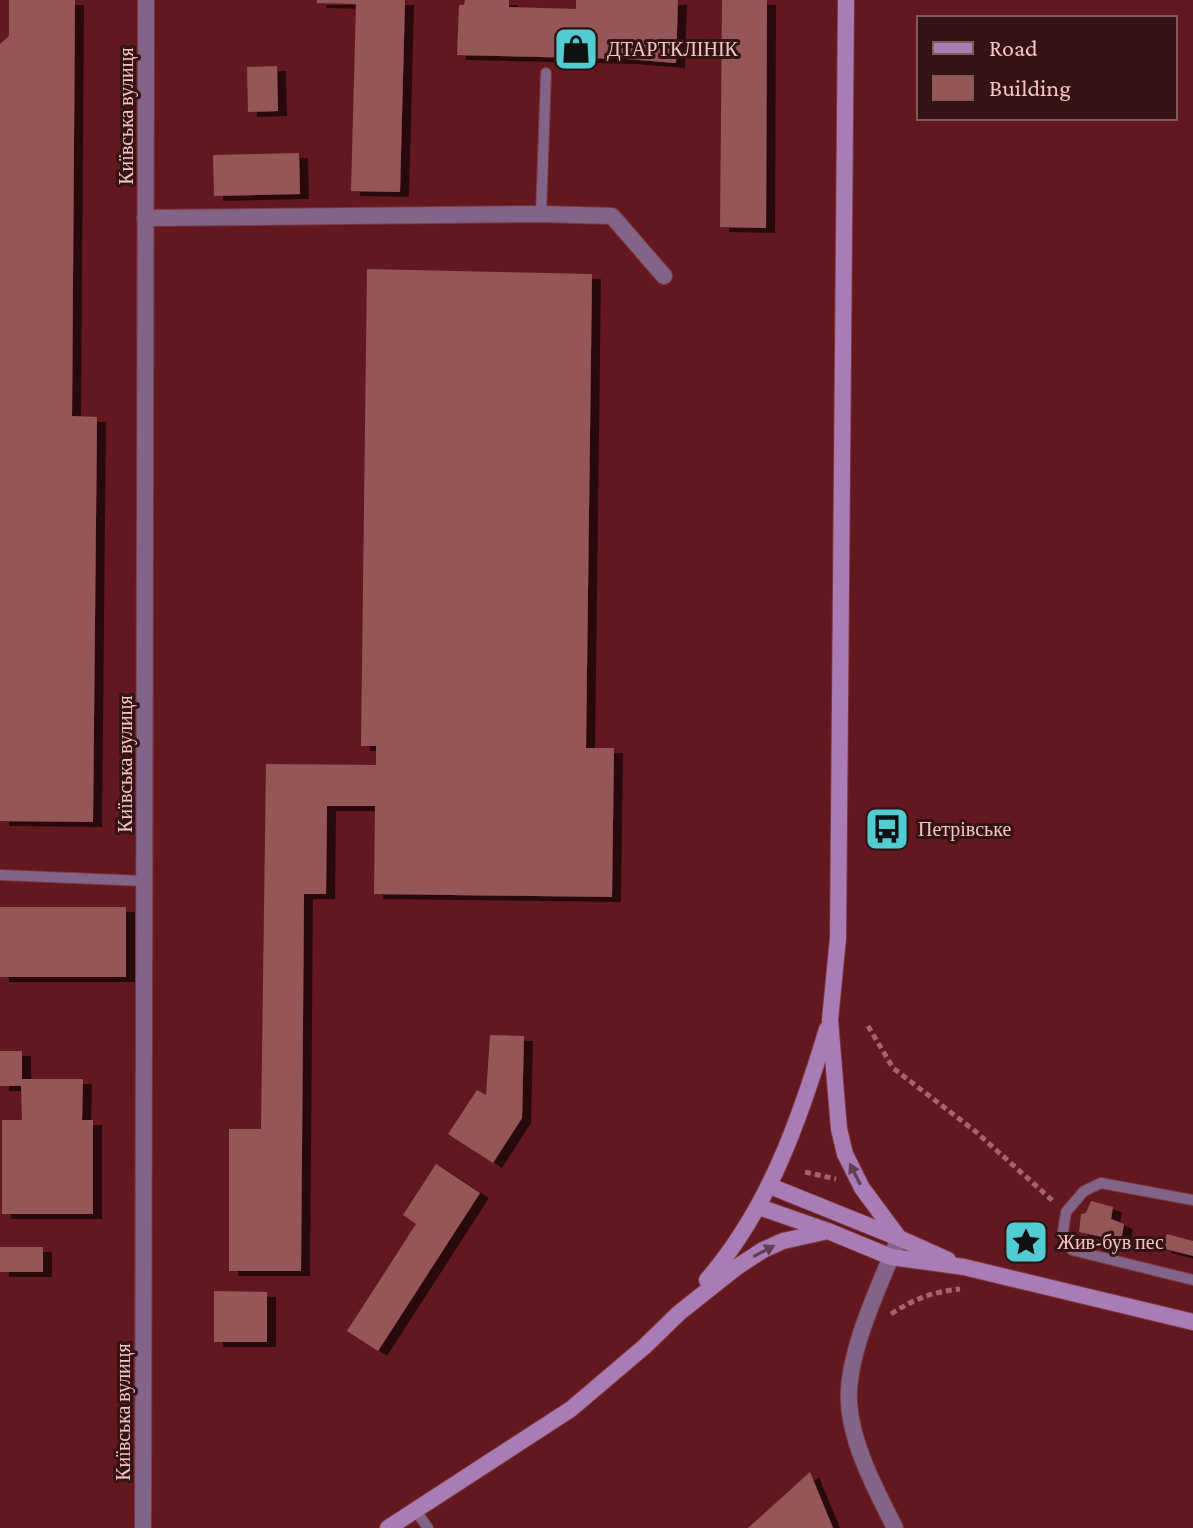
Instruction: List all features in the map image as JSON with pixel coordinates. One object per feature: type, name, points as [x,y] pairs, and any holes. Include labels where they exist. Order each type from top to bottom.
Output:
[{"type":"main road","points":[[846,0],[838,938],[830,1020],[839,1129],[845,1154],[862,1188],[899,1238]]},
{"type":"main road","points":[[679,1313],[746,1230],[770,1186],[810,1088],[830,1020]]},
{"type":"main road","points":[[770,1186],[964,1267]]},
{"type":"main road","points":[[759,1207],[891,1257],[964,1267],[1193,1322]]},
{"type":"main road","points":[[388,1528],[571,1409],[679,1313],[737,1267],[783,1241],[828,1231]]},
{"type":"street","name":"Київська вулиця","points":[[143,1528],[146,0]]},
{"type":"street","points":[[145,218],[612,216],[664,276]]},
{"type":"street","points":[[895,1528],[857,1443],[849,1402],[851,1368],[859,1340],[899,1238]]},
{"type":"lane","points":[[541,214],[546,73]]},
{"type":"lane","points":[[0,875],[145,881]]},
{"type":"lane","points":[[1193,1200],[1101,1183],[1084,1191],[1066,1212],[1063,1232],[1072,1250],[1193,1280]]},
{"type":"lane","points":[[415,1510],[428,1528]]},
{"type":"path","points":[[868,1026],[893,1068],[975,1131],[1066,1212]]},
{"type":"path","points":[[805,1172],[840,1180]]},
{"type":"path","points":[[885,1319],[915,1299],[941,1291],[972,1288]]},
{"type":"building","points":[[9,0],[75,0],[72,416],[97,417],[93,822],[0,821],[0,44],[9,36]]},
{"type":"building","points":[[317,0],[405,0],[400,192],[351,191],[356,4],[317,3]]},
{"type":"building","points":[[465,0],[509,0],[509,7],[576,9],[576,0],[678,0],[676,63],[457,55],[459,5],[464,5]]},
{"type":"building","points":[[722,0],[767,0],[766,228],[720,227]]},
{"type":"building","points":[[277,66],[278,111],[248,112],[247,67]]},
{"type":"building","points":[[299,153],[300,194],[214,196],[213,155]]},
{"type":"building","points":[[367,269],[592,274],[586,748],[614,748],[612,897],[374,894],[375,806],[327,806],[326,894],[304,894],[301,1271],[229,1271],[229,1129],[261,1129],[266,764],[376,765],[376,746],[361,746]]},
{"type":"building","points":[[0,907],[126,907],[126,977],[0,977]]},
{"type":"building","points":[[490,1035],[524,1036],[522,1118],[493,1163],[448,1134],[477,1090],[486,1095]]},
{"type":"building","points":[[0,1051],[22,1051],[22,1079],[83,1079],[82,1120],[93,1120],[93,1214],[2,1214],[2,1120],[22,1120],[21,1086],[0,1086]]},
{"type":"building","points":[[436,1164],[480,1193],[378,1351],[347,1331],[416,1224],[403,1215]]},
{"type":"building","points":[[1091,1201],[1113,1207],[1111,1219],[1124,1224],[1121,1241],[1079,1232],[1081,1214],[1086,1213]]},
{"type":"building","points":[[1167,1234],[1193,1241],[1193,1256],[1162,1248]]},
{"type":"building","points":[[0,1247],[43,1247],[43,1272],[0,1272]]},
{"type":"building","points":[[214,1291],[267,1292],[267,1342],[214,1342]]},
{"type":"building","points":[[810,1472],[833,1528],[748,1528]]},
{"type":"place","name":"ДТАРТКЛІНІК","points":[[576,49]]},
{"type":"place","name":"Петрівське","points":[[887,829]]},
{"type":"place","name":"Жив-був пес","points":[[1026,1242]]}]
